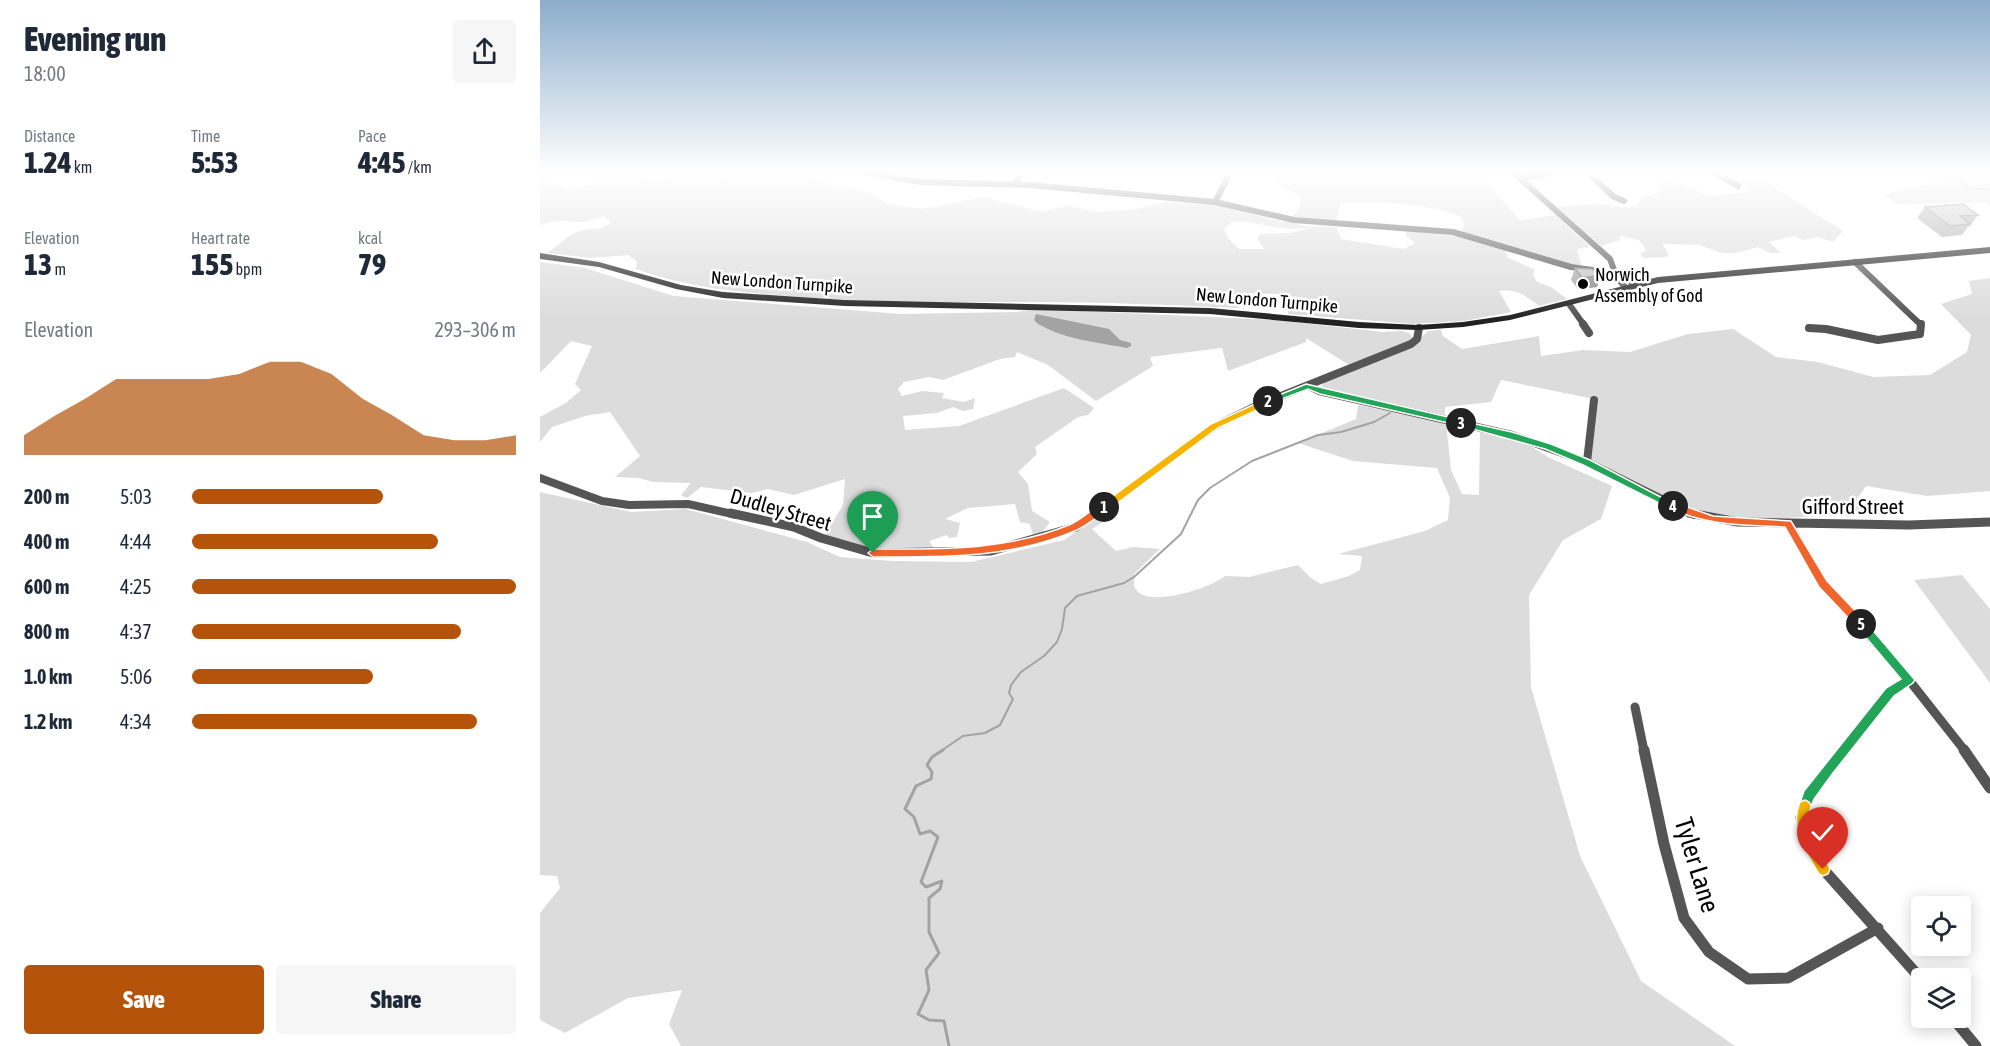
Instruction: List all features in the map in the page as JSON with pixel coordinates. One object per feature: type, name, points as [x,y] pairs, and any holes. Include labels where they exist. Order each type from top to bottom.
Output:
[{"type":"main road","name":"New London Turnpike","points":[[540,256],[605,266],[675,286],[725,295],[878,305],[1041,305],[1188,310],[1370,326],[1419,328],[1482,322],[1569,304],[1658,280],[1990,250]]},
{"type":"street","points":[[1318,222],[1453,232],[1571,267],[1615,273],[1630,286]]},
{"type":"street","points":[[1569,222],[1612,261],[1615,273]]},
{"type":"street","points":[[1809,328],[1826,329],[1878,340],[1920,334],[1921,323],[1855,262]]},
{"type":"street","points":[[1569,304],[1589,333]]},
{"type":"street","name":"Dudley Street","points":[[540,478],[602,501],[629,506],[688,504],[794,527],[873,553],[992,551],[1051,536],[1076,526],[1215,426],[1258,405],[1411,344],[1417,339],[1419,328]]},
{"type":"street","name":"Gifford Street","points":[[1309,386],[1320,391],[1512,435],[1587,462],[1691,514],[1738,522],[1788,524],[1909,525],[1990,522]]},
{"type":"street","points":[[1587,462],[1594,400]]},
{"type":"street","points":[[1788,524],[1823,584],[1909,680],[1969,756],[1990,788]]},
{"type":"street","points":[[1909,680],[1890,692],[1828,769],[1809,796],[1801,818],[1808,842],[1823,869],[1878,928],[1911,968]]},
{"type":"street","name":"Tyler Lane","points":[[1635,707],[1664,844],[1684,918],[1709,952],[1748,979],[1788,978],[1878,928]]},
{"type":"street","points":[[1961,1028],[1976,1046]]},
{"type":"shaded area","points":[[540,222],[552,222],[540,226]]},
{"type":"shaded area","points":[[611,222],[1233,222],[1224,229],[1229,239],[1239,249],[1264,249],[1257,238],[1260,234],[1290,233],[1311,228],[1287,229],[1246,222],[1289,222],[1305,226],[1337,227],[1341,239],[1404,249],[1415,243],[1405,235],[1406,231],[1473,238],[1506,250],[1507,257],[1535,270],[1533,275],[1537,282],[1551,287],[1567,299],[1539,306],[1520,294],[1499,291],[1511,312],[1464,321],[1413,324],[1288,314],[1288,309],[1296,307],[1302,298],[1283,294],[1243,293],[1239,308],[1085,303],[849,300],[769,294],[692,284],[636,269],[637,261],[628,255],[590,258],[547,253],[576,233],[600,228]]},
{"type":"shaded area","points":[[1463,222],[1563,222],[1590,247],[1577,249],[1582,268],[1462,232]]},
{"type":"shaded area","points":[[1574,222],[1829,222],[1843,231],[1833,242],[1818,237],[1803,240],[1794,236],[1769,242],[1781,253],[1770,253],[1758,247],[1735,253],[1722,253],[1699,245],[1662,244],[1669,254],[1666,257],[1644,258],[1640,254],[1646,250],[1639,240],[1620,236],[1620,240],[1601,246]]},
{"type":"shaded area","points":[[540,262],[585,268],[674,296],[901,314],[1016,312],[1036,309],[1275,320],[1383,332],[1402,331],[1409,333],[1412,337],[1408,342],[1349,365],[1306,338],[1306,342],[1228,371],[1222,348],[1150,357],[1153,366],[1096,401],[1048,365],[1017,352],[1015,357],[1000,359],[943,380],[929,377],[904,382],[898,389],[902,396],[922,391],[944,393],[942,398],[964,402],[975,398],[973,409],[963,411],[953,407],[937,413],[903,416],[905,430],[959,426],[1064,388],[1094,408],[1088,415],[1078,417],[1035,447],[1037,454],[1018,472],[1028,484],[1032,511],[1050,522],[1042,533],[1033,535],[1030,524],[1020,522],[1015,504],[968,508],[945,519],[960,523],[957,537],[949,538],[947,535],[929,541],[935,549],[868,549],[825,535],[843,505],[845,479],[794,495],[768,489],[752,493],[701,487],[687,498],[681,495],[691,483],[653,482],[639,478],[615,477],[640,456],[610,412],[585,416],[552,427],[540,442],[540,417],[566,403],[581,390],[575,384],[592,346],[571,341],[540,373]]},
{"type":"shaded area","points":[[1990,278],[1990,491],[1927,496],[1866,486],[1857,499],[1865,513],[1768,519],[1718,516],[1688,510],[1583,457],[1594,399],[1501,380],[1491,402],[1445,407],[1445,417],[1324,390],[1322,387],[1323,381],[1414,344],[1428,331],[1441,330],[1443,336],[1462,349],[1539,336],[1541,356],[1583,350],[1630,352],[1688,334],[1733,329],[1776,357],[1818,362],[1873,377],[1930,375],[1967,352],[1971,335],[1941,304],[1972,294],[1969,281]]},
{"type":"shaded area","points":[[1036,314],[1109,329],[1120,340],[1131,343],[1131,346],[1127,348],[1060,334],[1038,324],[1034,320]]},
{"type":"shaded area","points":[[1358,405],[1446,423],[1451,470],[1462,494],[1479,495],[1480,432],[1527,444],[1548,457],[1612,486],[1601,519],[1563,540],[1529,595],[1531,687],[1580,856],[1641,981],[1735,1046],[681,1046],[669,1024],[682,990],[628,998],[565,1033],[540,1020],[540,913],[560,888],[557,876],[540,875],[540,492],[631,512],[686,509],[807,542],[840,557],[893,561],[971,562],[1064,540],[1102,514],[1109,518],[1092,529],[1116,551],[1133,547],[1160,549],[1134,574],[1134,587],[1149,597],[1171,596],[1197,590],[1225,576],[1249,577],[1298,565],[1321,584],[1349,576],[1360,570],[1362,556],[1338,554],[1425,531],[1448,520],[1450,498],[1437,468],[1353,461],[1298,443],[1356,419]]},
{"type":"shaded area","points":[[1962,575],[1990,609],[1990,683],[1914,580]]},
{"type":"building","points":[[1944,222],[1967,222],[1970,224],[1950,226]]},
{"type":"building","points":[[1575,268],[1592,269],[1601,275],[1582,278]]},
{"type":"waterway","points":[[941,751],[963,736],[985,733],[1000,725],[1013,699],[1009,693],[1011,685],[1021,672],[1044,656],[1057,642],[1062,629],[1065,608],[1077,596],[1124,583],[1134,577],[1181,534],[1198,500],[1210,488],[1252,461],[1318,435],[1341,432],[1374,422],[1390,413]]},
{"type":"waterway","points":[[943,750],[932,757],[927,765],[932,772],[931,779],[916,786],[905,809],[914,817],[920,834],[930,831],[938,837],[921,882],[926,887],[942,881],[940,889],[929,898],[929,932],[939,953],[926,970],[929,990],[918,1014],[929,1020],[944,1021],[949,1046]]},
{"type":"place","name":"Norwich Assembly of God","points":[[1583,284]]},
{"type":"route","points":[[873,553],[992,551],[1051,536],[1076,526],[1097,513],[1215,426],[1258,405],[1309,386],[1320,391],[1481,427],[1548,447],[1587,462],[1691,514],[1713,520],[1788,524],[1823,584],[1872,636],[1909,680],[1890,692],[1809,796],[1801,818],[1808,842],[1823,869]]}]
